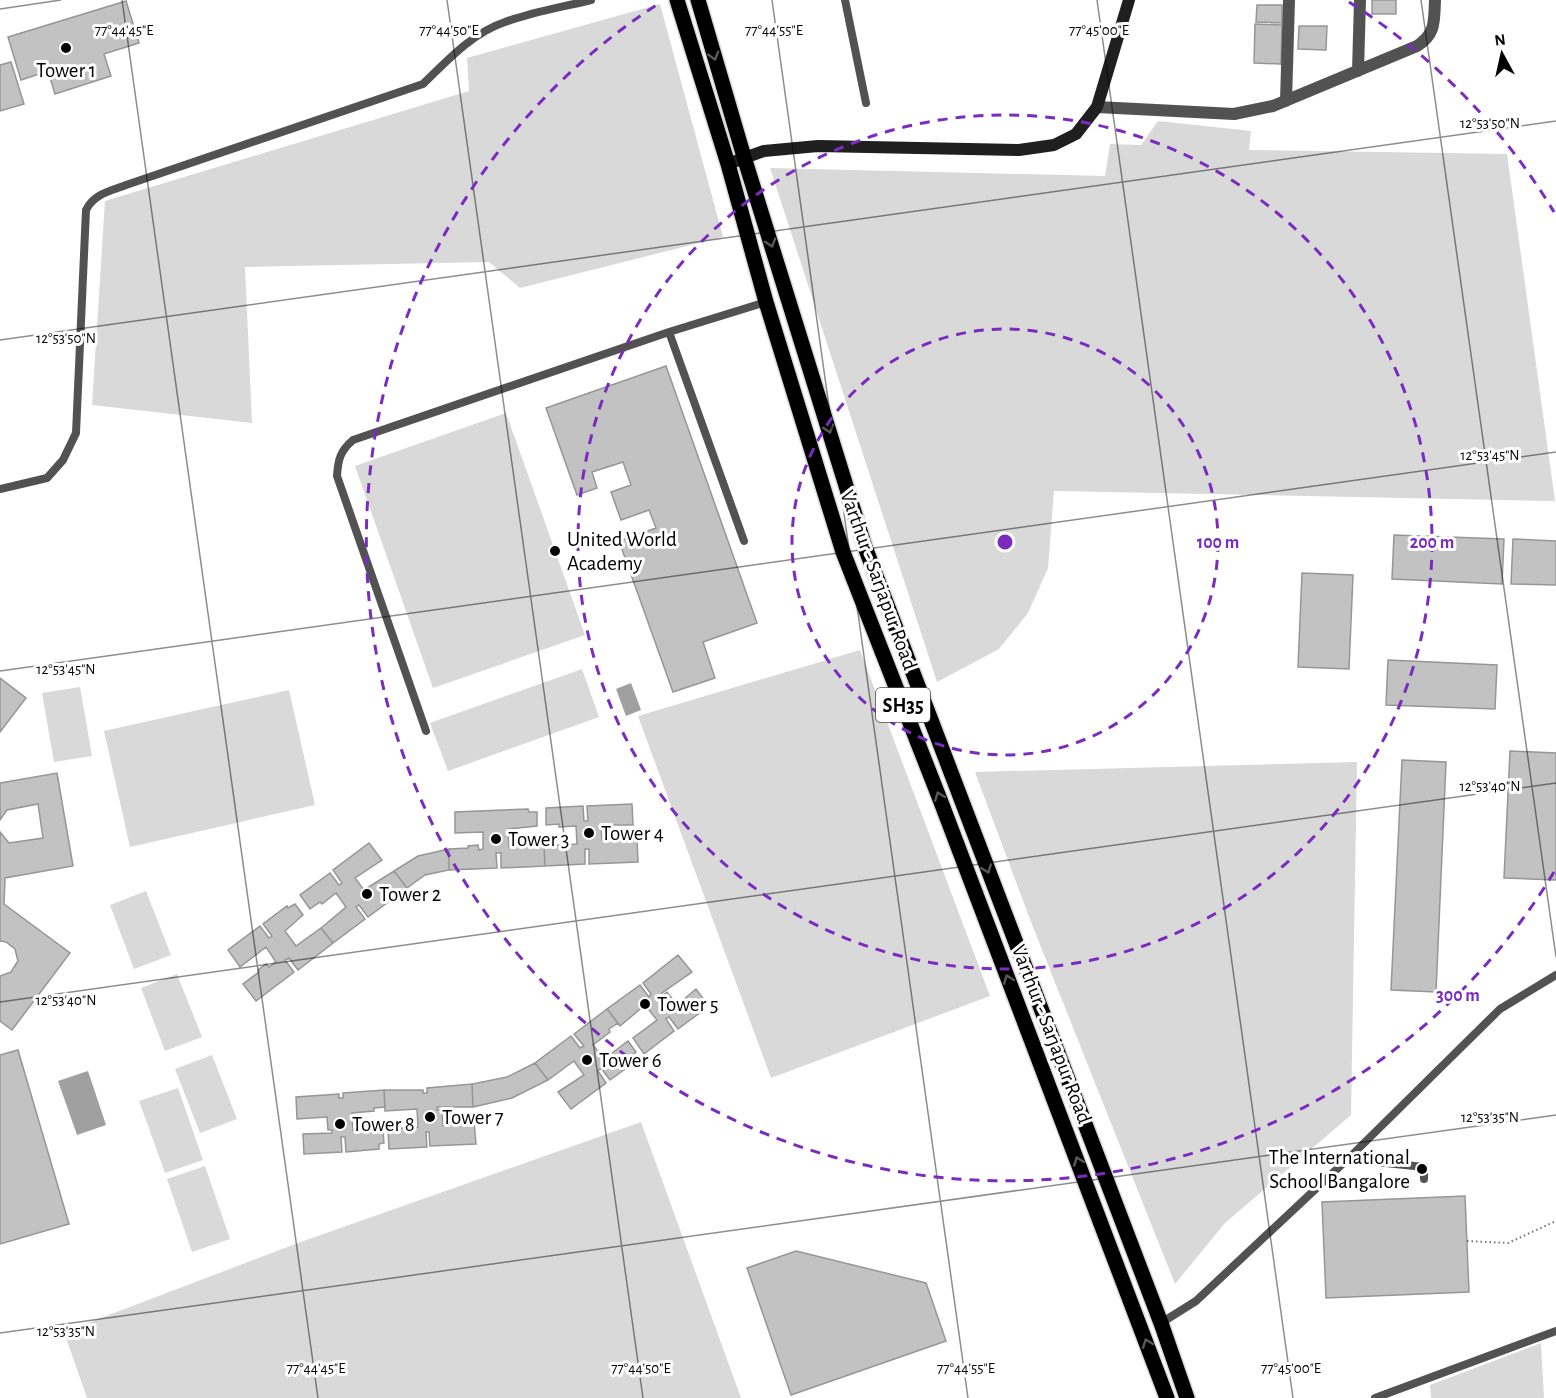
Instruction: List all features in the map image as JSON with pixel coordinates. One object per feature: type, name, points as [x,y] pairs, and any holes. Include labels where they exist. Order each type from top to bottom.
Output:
[{"type":"main road","name":"Varthur - Sarjapur Road","points":[[677,0],[843,552],[941,802],[1167,1398]]},
{"type":"main road","name":"Varthur - Sarjapur Road","points":[[698,0],[744,157],[865,547],[1161,1323],[1187,1398]]},
{"type":"street","points":[[728,164],[764,151],[818,146],[1019,150],[1054,145],[1076,134],[1097,107],[1129,0]]},
{"type":"street","points":[[1286,101],[1289,0]]},
{"type":"street","points":[[1358,71],[1360,0]]},
{"type":"street","points":[[1097,107],[1234,114],[1273,106],[1427,40],[1433,28],[1435,0]]},
{"type":"lane","points":[[0,489],[47,478],[63,460],[76,433],[86,210],[96,196],[423,84],[476,37],[504,22],[591,0]]},
{"type":"lane","points":[[845,0],[866,103]]},
{"type":"lane","points":[[426,731],[337,476],[338,460],[343,448],[353,440],[669,332],[766,302]]},
{"type":"lane","points":[[669,332],[744,541]]},
{"type":"lane","points":[[1161,1323],[1196,1301],[1347,1159],[1500,1009],[1556,975]]},
{"type":"lane","points":[[1347,1159],[1424,1167],[1424,1179]]},
{"type":"lane","points":[[1374,1398],[1556,1331]]},
{"type":"path","points":[[1467,1241],[1508,1243],[1556,1221]]},
{"type":"shaded area","points":[[660,4],[723,237],[520,288],[489,262],[245,267],[252,423],[92,405],[105,201],[469,91],[467,58]]},
{"type":"shaded area","points":[[1158,121],[1251,131],[1249,150],[1507,154],[1555,501],[1054,491],[1048,568],[1028,613],[999,649],[937,682],[770,168],[1105,176],[1110,144],[1141,145]]},
{"type":"shaded area","points":[[506,413],[585,635],[433,688],[355,466]]},
{"type":"shaded area","points":[[860,650],[990,996],[771,1078],[638,716]]},
{"type":"shaded area","points":[[582,669],[599,717],[448,771],[430,723]]},
{"type":"shaded area","points":[[631,683],[641,710],[626,716],[616,689]]},
{"type":"shaded area","points":[[80,687],[92,756],[54,762],[42,693]]},
{"type":"shaded area","points":[[289,690],[315,805],[130,847],[104,731]]},
{"type":"shaded area","points":[[1357,762],[1351,1115],[1225,1223],[1175,1284],[1031,922],[975,772]]},
{"type":"shaded area","points":[[146,891],[171,955],[134,969],[110,905]]},
{"type":"shaded area","points":[[177,974],[202,1037],[165,1051],[141,988]]},
{"type":"shaded area","points":[[212,1055],[237,1119],[200,1133],[175,1069]]},
{"type":"shaded area","points":[[88,1071],[106,1125],[77,1135],[58,1081]]},
{"type":"shaded area","points":[[178,1088],[203,1160],[165,1173],[139,1101]]},
{"type":"shaded area","points":[[641,1122],[741,1398],[87,1398],[64,1332],[298,1243]]},
{"type":"shaded area","points":[[205,1166],[230,1239],[192,1252],[167,1179]]},
{"type":"shaded area","points":[[1541,1343],[1544,1398],[1431,1398],[1430,1385]]},
{"type":"building","points":[[1372,0],[1396,0],[1396,14],[1372,14]]},
{"type":"building","name":"Tower 1","points":[[126,1],[139,43],[104,54],[111,76],[55,94],[48,71],[21,80],[8,37]]},
{"type":"building","points":[[1257,5],[1282,5],[1282,23],[1256,22]]},
{"type":"building","points":[[1255,24],[1282,25],[1281,64],[1254,63]]},
{"type":"building","points":[[1299,26],[1327,26],[1326,50],[1298,49]]},
{"type":"building","points":[[11,62],[24,104],[0,111],[0,65]]},
{"type":"building","points":[[666,366],[757,623],[703,642],[715,678],[673,692],[619,541],[656,528],[649,510],[621,520],[611,492],[631,485],[623,462],[592,472],[597,488],[577,495],[546,408]]},
{"type":"building","points":[[1394,535],[1504,539],[1502,584],[1392,579]]},
{"type":"building","points":[[1513,539],[1556,541],[1556,585],[1511,584]]},
{"type":"building","points":[[1302,573],[1353,575],[1349,669],[1298,667]]},
{"type":"building","points":[[1388,660],[1497,665],[1495,709],[1386,705]]},
{"type":"building","points":[[0,678],[26,698],[0,732]]},
{"type":"building","points":[[1510,751],[1556,753],[1556,880],[1504,878]]},
{"type":"building","points":[[1402,760],[1446,762],[1436,992],[1391,990]]},
{"type":"building","points":[[57,773],[73,866],[5,878],[4,904],[70,953],[12,1030],[0,1021],[0,976],[11,972],[18,961],[15,949],[6,942],[0,941],[0,832],[9,843],[43,838],[38,804],[7,810],[0,820],[0,783]]},
{"type":"building","name":"Tower 4","points":[[632,804],[633,825],[601,825],[602,840],[637,840],[638,862],[589,864],[589,849],[585,849],[585,864],[545,866],[544,846],[577,844],[576,826],[546,825],[546,808],[583,806],[584,821],[588,821],[587,806]]},
{"type":"building","name":"Tower 3","points":[[528,809],[529,812],[537,812],[537,826],[508,829],[509,847],[544,846],[545,866],[501,868],[501,853],[496,853],[497,868],[449,870],[449,849],[478,845],[479,850],[483,849],[483,832],[455,833],[455,812]]},
{"type":"building","name":"Tower 2","points":[[369,843],[382,860],[355,878],[364,890],[394,871],[407,888],[368,917],[359,905],[356,907],[365,919],[333,943],[321,928],[346,907],[336,893],[322,904],[320,902],[310,909],[300,895],[330,873],[339,885],[342,883],[333,870]]},
{"type":"building","points":[[449,849],[449,870],[425,875],[407,888],[394,871],[418,856]]},
{"type":"building","points":[[295,904],[303,915],[285,931],[296,946],[321,928],[333,943],[298,970],[289,958],[285,960],[294,972],[256,1001],[243,984],[266,964],[269,967],[276,962],[266,947],[240,967],[228,950],[260,926],[269,938],[272,936],[263,924],[287,906],[288,908]]},
{"type":"building","name":"Tower 5","points":[[678,955],[692,972],[662,993],[663,995],[667,992],[677,1005],[696,989],[705,1001],[701,1004],[705,1009],[678,1029],[669,1017],[666,1019],[674,1031],[644,1054],[633,1038],[657,1020],[645,1005],[620,1026],[607,1009],[640,985],[649,997],[651,994],[643,983]]},
{"type":"building","name":"Tower 6","points":[[607,1009],[618,1023],[593,1045],[604,1059],[628,1041],[636,1052],[632,1056],[636,1061],[610,1080],[601,1068],[598,1071],[606,1083],[571,1109],[558,1092],[584,1075],[574,1061],[548,1080],[535,1063],[571,1036],[580,1048],[584,1046],[574,1034]]},
{"type":"building","points":[[18,1050],[69,1224],[0,1244],[0,1055]]},
{"type":"building","points":[[535,1063],[548,1080],[512,1098],[473,1107],[472,1084],[507,1077]]},
{"type":"building","name":"Tower 7","points":[[472,1084],[473,1107],[437,1107],[437,1110],[442,1109],[443,1126],[474,1122],[476,1144],[430,1146],[429,1132],[426,1132],[427,1147],[389,1149],[388,1129],[418,1127],[417,1109],[385,1111],[384,1090],[423,1090],[423,1093],[427,1093],[427,1088]]},
{"type":"building","name":"Tower 8","points":[[384,1090],[385,1107],[374,1108],[374,1111],[352,1113],[353,1131],[383,1130],[384,1143],[379,1144],[379,1149],[346,1152],[345,1137],[341,1137],[342,1152],[304,1154],[303,1134],[332,1133],[332,1130],[328,1130],[327,1117],[297,1119],[296,1097],[339,1094],[339,1098],[343,1098],[343,1093]]},
{"type":"building","points":[[1465,1196],[1469,1292],[1326,1298],[1322,1202]]},
{"type":"building","points":[[796,1251],[926,1283],[946,1341],[791,1395],[747,1268]]},
{"type":"place","name":"Tower 1","points":[[66,48]]},
{"type":"place","name":"United World Academy","points":[[555,551]]},
{"type":"place","name":"Tower 4","points":[[589,833]]},
{"type":"place","name":"Tower 3","points":[[496,839]]},
{"type":"place","name":"Tower 2","points":[[367,894]]},
{"type":"place","name":"Tower 5","points":[[645,1004]]},
{"type":"place","name":"Tower 6","points":[[587,1060]]},
{"type":"place","name":"Tower 7","points":[[430,1117]]},
{"type":"place","name":"Tower 8","points":[[340,1124]]},
{"type":"place","name":"The International School Bangalore","points":[[1422,1169]]}]
